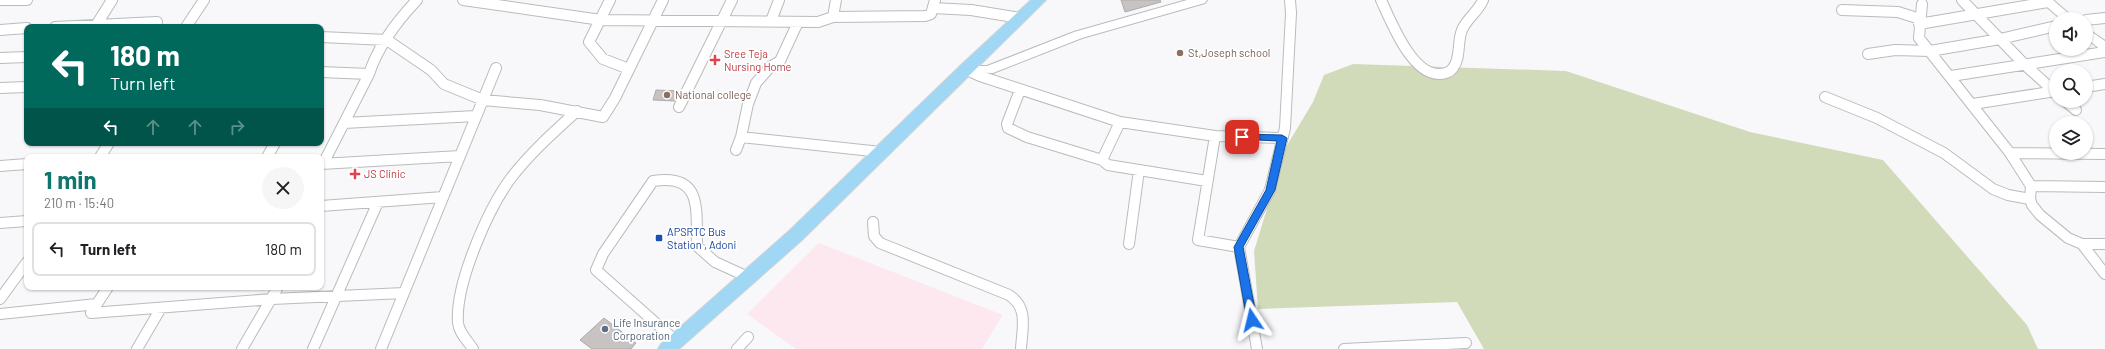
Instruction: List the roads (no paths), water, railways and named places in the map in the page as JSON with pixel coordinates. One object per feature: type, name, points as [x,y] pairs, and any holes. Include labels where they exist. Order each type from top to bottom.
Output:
[{"type":"main road","points":[[671,345],[796,235],[965,69],[1039,0]]},
{"type":"street","points":[[0,0],[27,0]]},
{"type":"street","points":[[97,24],[112,0]]},
{"type":"street","points":[[188,24],[204,0]]},
{"type":"street","points":[[324,160],[370,74],[371,67],[387,40],[409,8],[417,0]]},
{"type":"street","points":[[463,0],[601,20],[818,22],[833,17],[925,16],[931,14],[934,4],[1020,18]]},
{"type":"street","points":[[610,0],[601,20],[590,37],[589,42],[591,47],[603,59],[629,69]]},
{"type":"street","points":[[324,37],[387,40],[431,70],[444,84],[460,92],[483,100],[540,105],[603,117],[615,98],[655,20],[663,0]]},
{"type":"street","points":[[679,107],[732,0]]},
{"type":"street","points":[[770,21],[779,0]]},
{"type":"street","points":[[833,17],[836,0]]},
{"type":"street","points":[[965,69],[988,70],[1078,35],[1201,0]]},
{"type":"street","points":[[1257,349],[1239,247],[1270,190],[1285,128],[1291,13],[1290,0]]},
{"type":"street","points":[[1381,0],[1412,59],[1421,68],[1440,74],[1447,73],[1454,66],[1460,33],[1470,18],[1479,10],[1483,0]]},
{"type":"street","points":[[1962,0],[2025,65],[2049,86]]},
{"type":"street","points":[[1842,10],[1893,11],[1919,22],[1976,14],[2047,1],[2060,12]]},
{"type":"street","points":[[1922,4],[1919,22],[1919,38],[1951,76],[2010,153],[2031,186],[2030,199],[2032,205],[2040,215],[2068,238],[2082,244],[2105,244]]},
{"type":"street","points":[[2093,19],[2105,18]]},
{"type":"street","points":[[126,24],[157,22]]},
{"type":"street","points":[[736,150],[741,137],[747,106],[762,72],[780,61],[798,22]]},
{"type":"street","points":[[0,30],[24,28]]},
{"type":"street","points":[[1868,54],[1895,50],[1930,51],[2000,39],[2049,28]]},
{"type":"street","points":[[2093,38],[2105,47]]},
{"type":"street","points":[[1951,76],[2105,52]]},
{"type":"street","points":[[0,58],[24,57]]},
{"type":"street","points":[[381,349],[496,68]]},
{"type":"street","points":[[965,69],[1020,90],[1120,122],[1214,136],[1282,138]]},
{"type":"street","points":[[324,72],[370,74]]},
{"type":"street","points":[[2093,86],[2105,84]]},
{"type":"street","points":[[0,88],[24,87]]},
{"type":"street","points":[[1020,90],[1007,124],[1008,128],[1027,137],[1102,160],[1108,165],[1207,181]]},
{"type":"street","points":[[1973,104],[2049,93]]},
{"type":"street","points":[[1825,97],[1877,118],[1944,153],[1993,189],[2008,195],[2030,199]]},
{"type":"street","points":[[473,349],[462,334],[458,324],[461,298],[484,228],[504,188],[530,156],[577,111]]},
{"type":"street","points":[[344,123],[476,116]]},
{"type":"street","points":[[1102,160],[1120,122]]},
{"type":"street","points":[[1214,136],[1198,240],[1239,247]]},
{"type":"street","points":[[741,137],[881,152]]},
{"type":"street","points":[[2010,153],[2105,154]]},
{"type":"street","points":[[324,164],[460,156]]},
{"type":"street","points":[[0,166],[24,164]]},
{"type":"street","points":[[1129,244],[1139,170]]},
{"type":"street","points":[[671,345],[596,270],[603,254],[653,181],[673,179],[686,184],[691,188],[696,212],[697,246],[715,262],[748,277]]},
{"type":"street","points":[[2031,186],[2105,187]]},
{"type":"street","points":[[324,206],[443,197]]},
{"type":"street","points":[[313,349],[378,202]]},
{"type":"street","points":[[0,223],[24,221]]},
{"type":"street","points":[[873,222],[874,239],[880,243],[1009,295],[1018,301],[1022,308],[1021,349]]},
{"type":"street","points":[[2082,244],[2105,274]]},
{"type":"street","points":[[0,299],[24,266]]},
{"type":"street","points":[[106,290],[91,313],[272,299],[404,293]]},
{"type":"street","points":[[242,349],[276,290]]},
{"type":"street","points":[[0,314],[97,304]]},
{"type":"street","points":[[137,349],[161,308]]},
{"type":"street","points":[[737,349],[748,337]]},
{"type":"street","points":[[1344,349],[1466,343]]},
{"type":"place","name":"St,Joseph school","points":[[1180,53]]},
{"type":"place","name":"Sree Teja Nursing Home","points":[[715,60]]},
{"type":"place","name":"National college","points":[[667,95]]},
{"type":"place","name":"JS Clinic","points":[[355,174]]},
{"type":"place","name":"APSRTC Bus Station , Adoni","points":[[659,238]]},
{"type":"place","name":"Life Insurance Corporation","points":[[605,329]]}]
